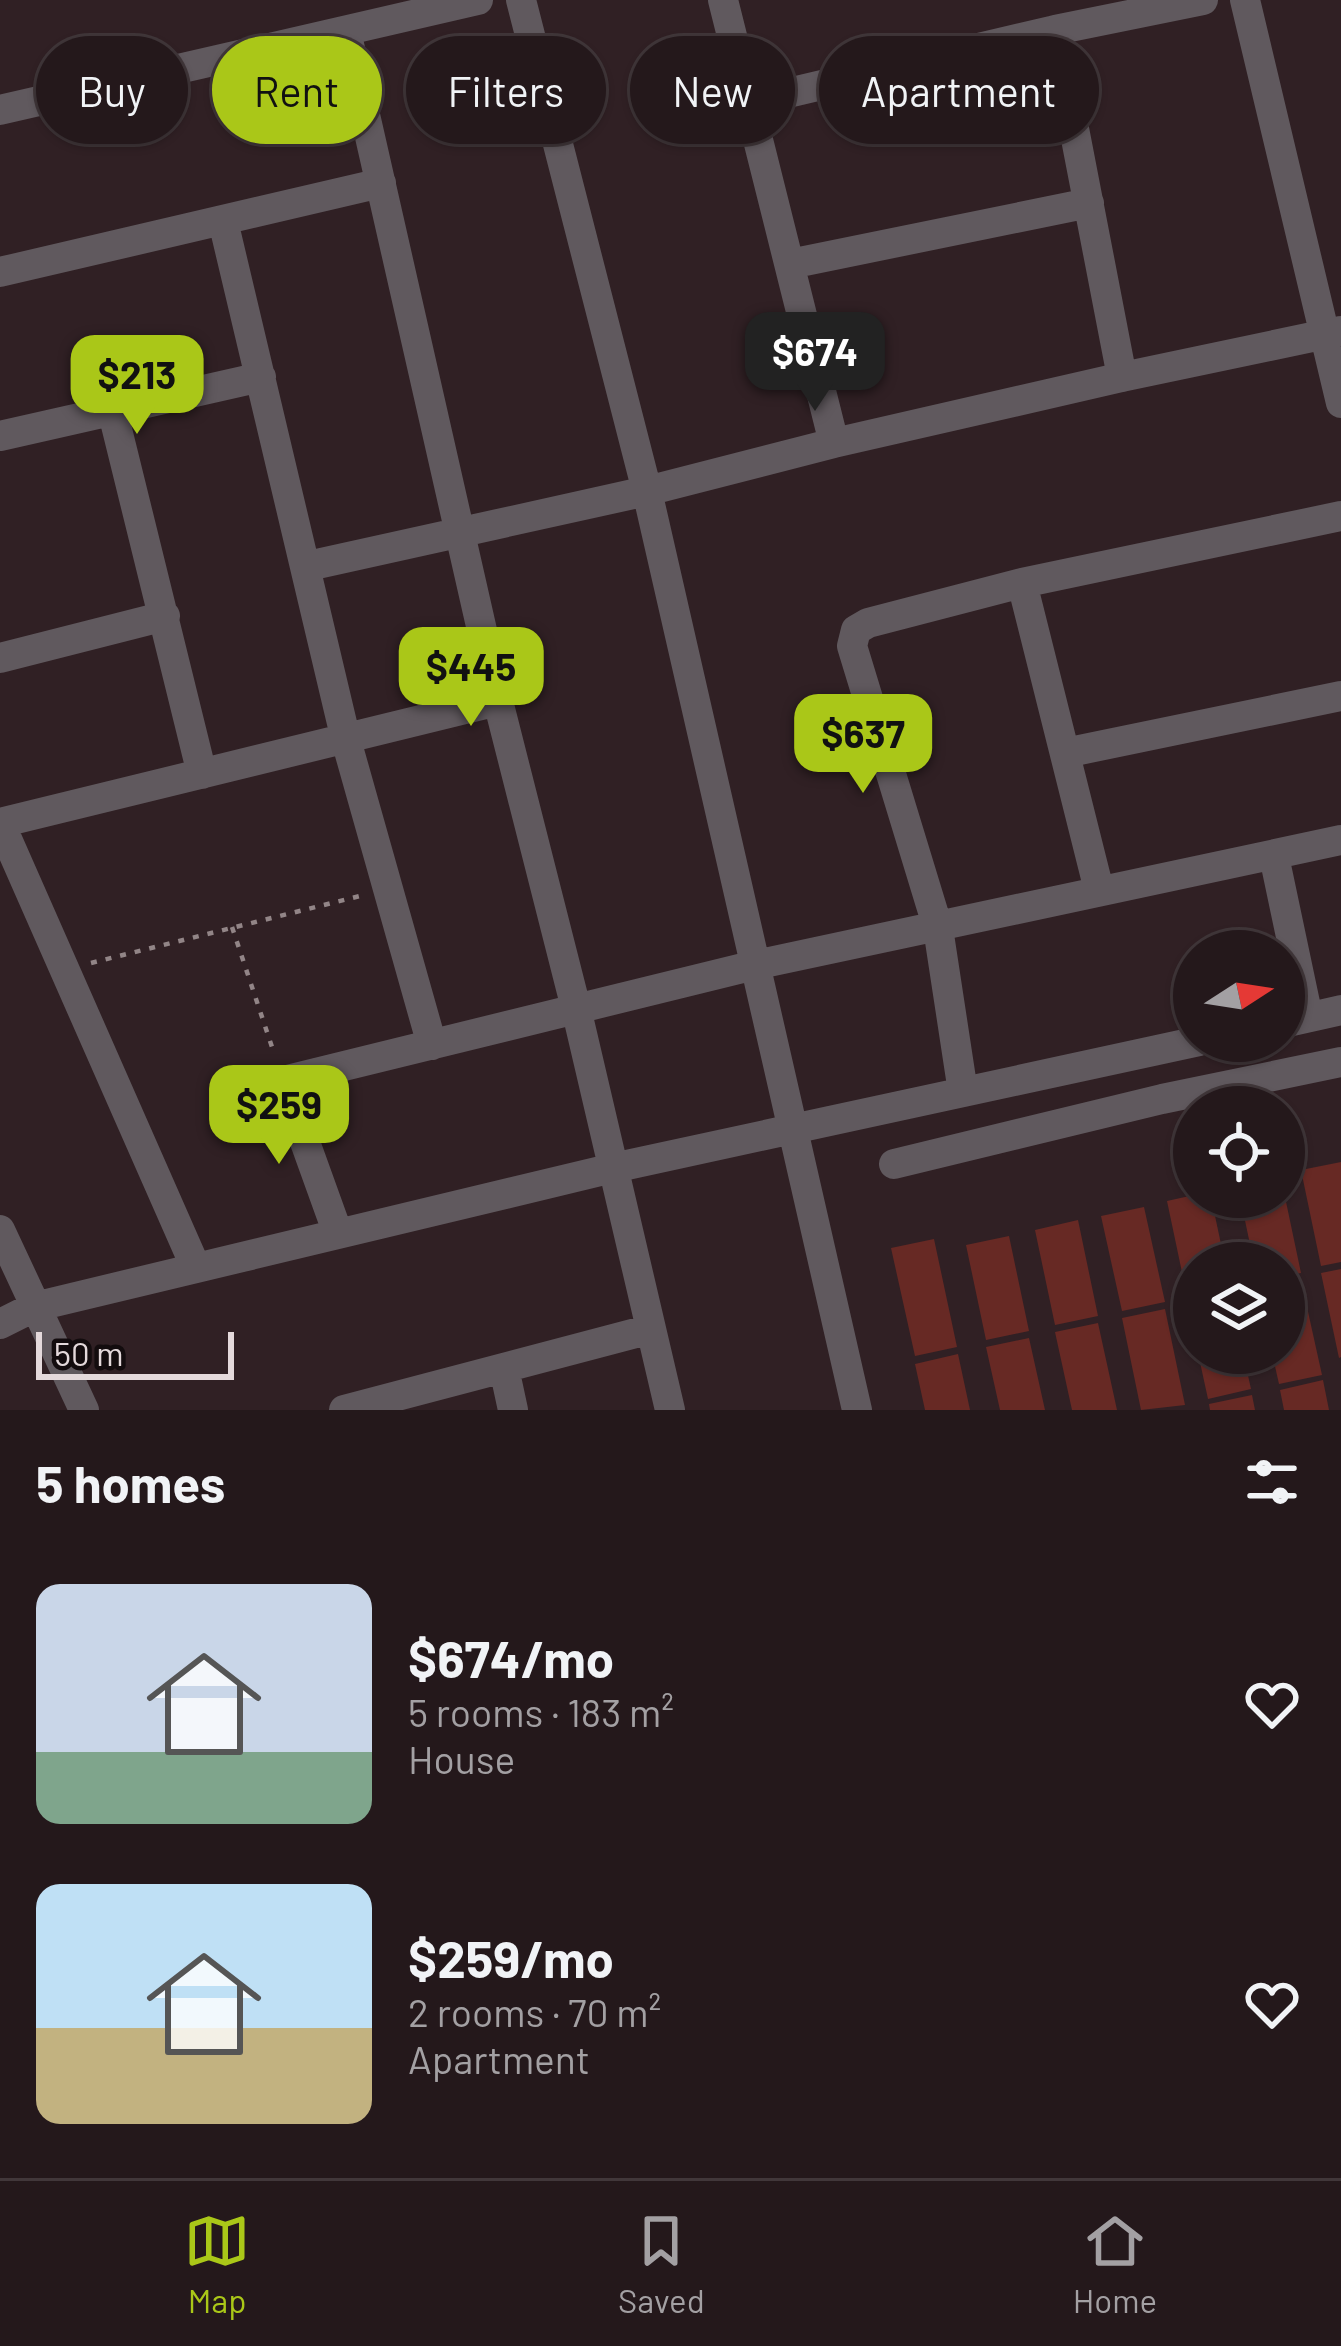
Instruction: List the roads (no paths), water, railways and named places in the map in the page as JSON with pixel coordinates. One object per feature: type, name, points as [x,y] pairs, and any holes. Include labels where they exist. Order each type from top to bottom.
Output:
[{"type":"street","points":[[0,110],[478,0]]},
{"type":"street","points":[[521,0],[647,491],[856,1410]]},
{"type":"street","points":[[723,0],[733,36]]},
{"type":"street","points":[[795,91],[1203,0]]},
{"type":"street","points":[[1245,0],[1332,334],[1341,403]]},
{"type":"street","points":[[1055,30],[1122,377]]},
{"type":"street","points":[[346,31],[498,701],[670,1410]]},
{"type":"street","points":[[760,144],[834,443]]},
{"type":"street","points":[[0,272],[381,183]]},
{"type":"street","points":[[790,264],[1089,203]]},
{"type":"street","points":[[223,221],[346,740],[432,1045]]},
{"type":"street","points":[[308,566],[647,491],[1122,377],[1332,334]]},
{"type":"street","points":[[0,436],[261,377]]},
{"type":"street","points":[[112,409],[202,774]]},
{"type":"street","points":[[963,1092],[938,928],[852,646],[856,630],[1022,583],[1341,516]]},
{"type":"street","points":[[1022,583],[1099,890]]},
{"type":"street","points":[[0,658],[165,616]]},
{"type":"street","points":[[1065,753],[1341,696]]},
{"type":"street","points":[[196,1268],[0,823],[498,701]]},
{"type":"street","points":[[337,1232],[284,1081],[755,965],[1341,840]]},
{"type":"street","points":[[1274,856],[1284,930]]},
{"type":"street","points":[[1305,1018],[1341,1010]]},
{"type":"street","points":[[0,1324],[34,1307],[337,1232],[1173,1047]]},
{"type":"street","points":[[894,1164],[1341,1062]]},
{"type":"street","points":[[0,1230],[84,1410]]},
{"type":"street","points":[[344,1410],[651,1330]]},
{"type":"street","points":[[504,1368],[513,1410]]}]
